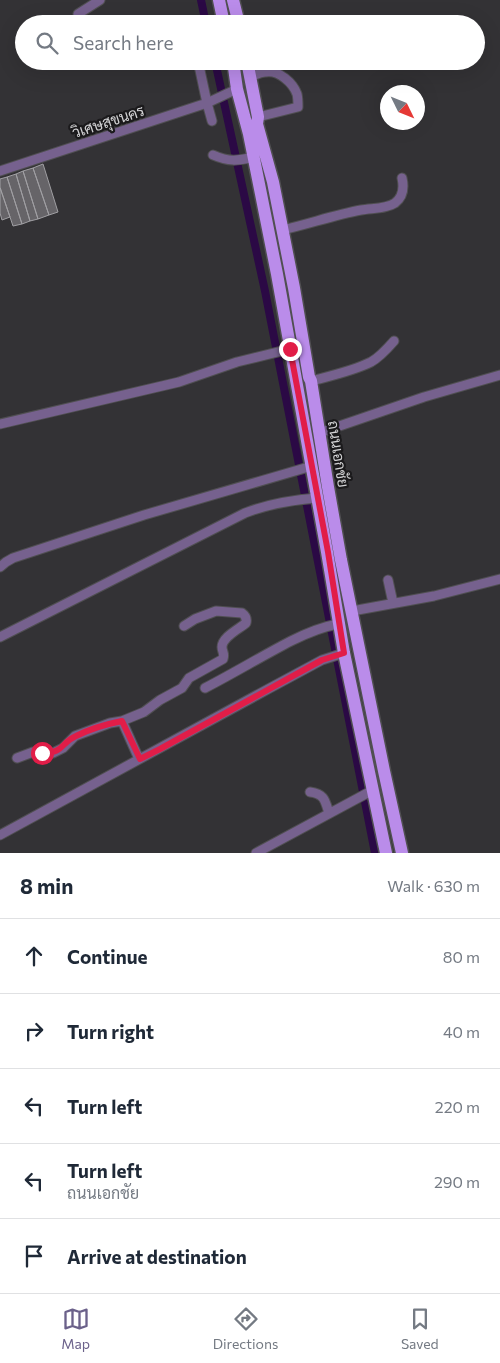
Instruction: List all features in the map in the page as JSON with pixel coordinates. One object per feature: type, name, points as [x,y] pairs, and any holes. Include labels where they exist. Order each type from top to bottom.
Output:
[{"type":"main road","points":[[219,0],[222,15]]},
{"type":"main road","points":[[233,0],[236,15]]},
{"type":"main road","name":"ถนนเอกชัย","points":[[232,70],[230,92],[249,134],[249,158],[287,350],[307,467],[307,499],[328,552],[330,626],[344,653],[369,792],[386,853]]},
{"type":"main road","name":"ถนนเอกชัย","points":[[249,70],[258,117],[257,124],[272,182],[300,319],[352,611],[402,853]]},
{"type":"street","points":[[78,14],[100,0]]},
{"type":"street","points":[[200,70],[212,121]]},
{"type":"street","points":[[250,77],[271,72],[288,81],[298,96],[298,107],[258,117]]},
{"type":"street","name":"วิเศษสุขนคร","points":[[0,171],[207,103],[230,92]]},
{"type":"street","points":[[213,155],[234,161],[249,158]]},
{"type":"street","points":[[282,230],[353,212],[386,207],[396,202],[402,195],[404,186],[402,178]]},
{"type":"street","points":[[311,380],[371,362],[381,355],[394,341]]},
{"type":"street","points":[[0,424],[179,382],[237,362],[287,350]]},
{"type":"street","points":[[319,433],[424,398],[500,376]]},
{"type":"street","points":[[0,567],[13,558],[144,515],[307,467]]},
{"type":"street","points":[[0,637],[245,513],[258,508],[307,499]]},
{"type":"street","points":[[352,611],[434,596],[500,579]]},
{"type":"street","points":[[388,580],[393,603]]},
{"type":"street","points":[[17,758],[33,752],[53,753],[62,748],[75,736],[144,712],[160,700],[182,688],[189,678],[223,659],[225,654],[222,646],[224,640],[246,623],[246,620],[245,615],[242,613],[216,611],[195,619],[184,626]]},
{"type":"street","points":[[205,688],[233,674],[265,654],[316,629],[330,626]]},
{"type":"street","points":[[0,836],[322,660],[344,653]]},
{"type":"street","points":[[122,721],[140,759]]},
{"type":"street","points":[[310,792],[317,793],[323,797],[329,813]]},
{"type":"street","points":[[256,853],[369,792]]},
{"type":"building","points":[[43,164],[58,212],[49,215],[33,168]]},
{"type":"building","points":[[33,168],[49,215],[38,219],[23,171]]},
{"type":"building","points":[[23,171],[38,219],[30,221],[16,174]]},
{"type":"building","points":[[16,174],[30,221],[22,224],[7,177]]},
{"type":"building","points":[[7,177],[22,224],[13,226],[0,187],[0,179]]},
{"type":"building","points":[[0,188],[10,217],[2,220],[0,213]]},
{"type":"waterway","points":[[201,0],[204,15]]},
{"type":"waterway","points":[[217,70],[265,291],[375,853]]},
{"type":"route","points":[[42,753],[53,753],[62,748],[75,736],[110,723],[122,721],[140,759],[322,660],[344,653],[328,552],[290,349]]}]
